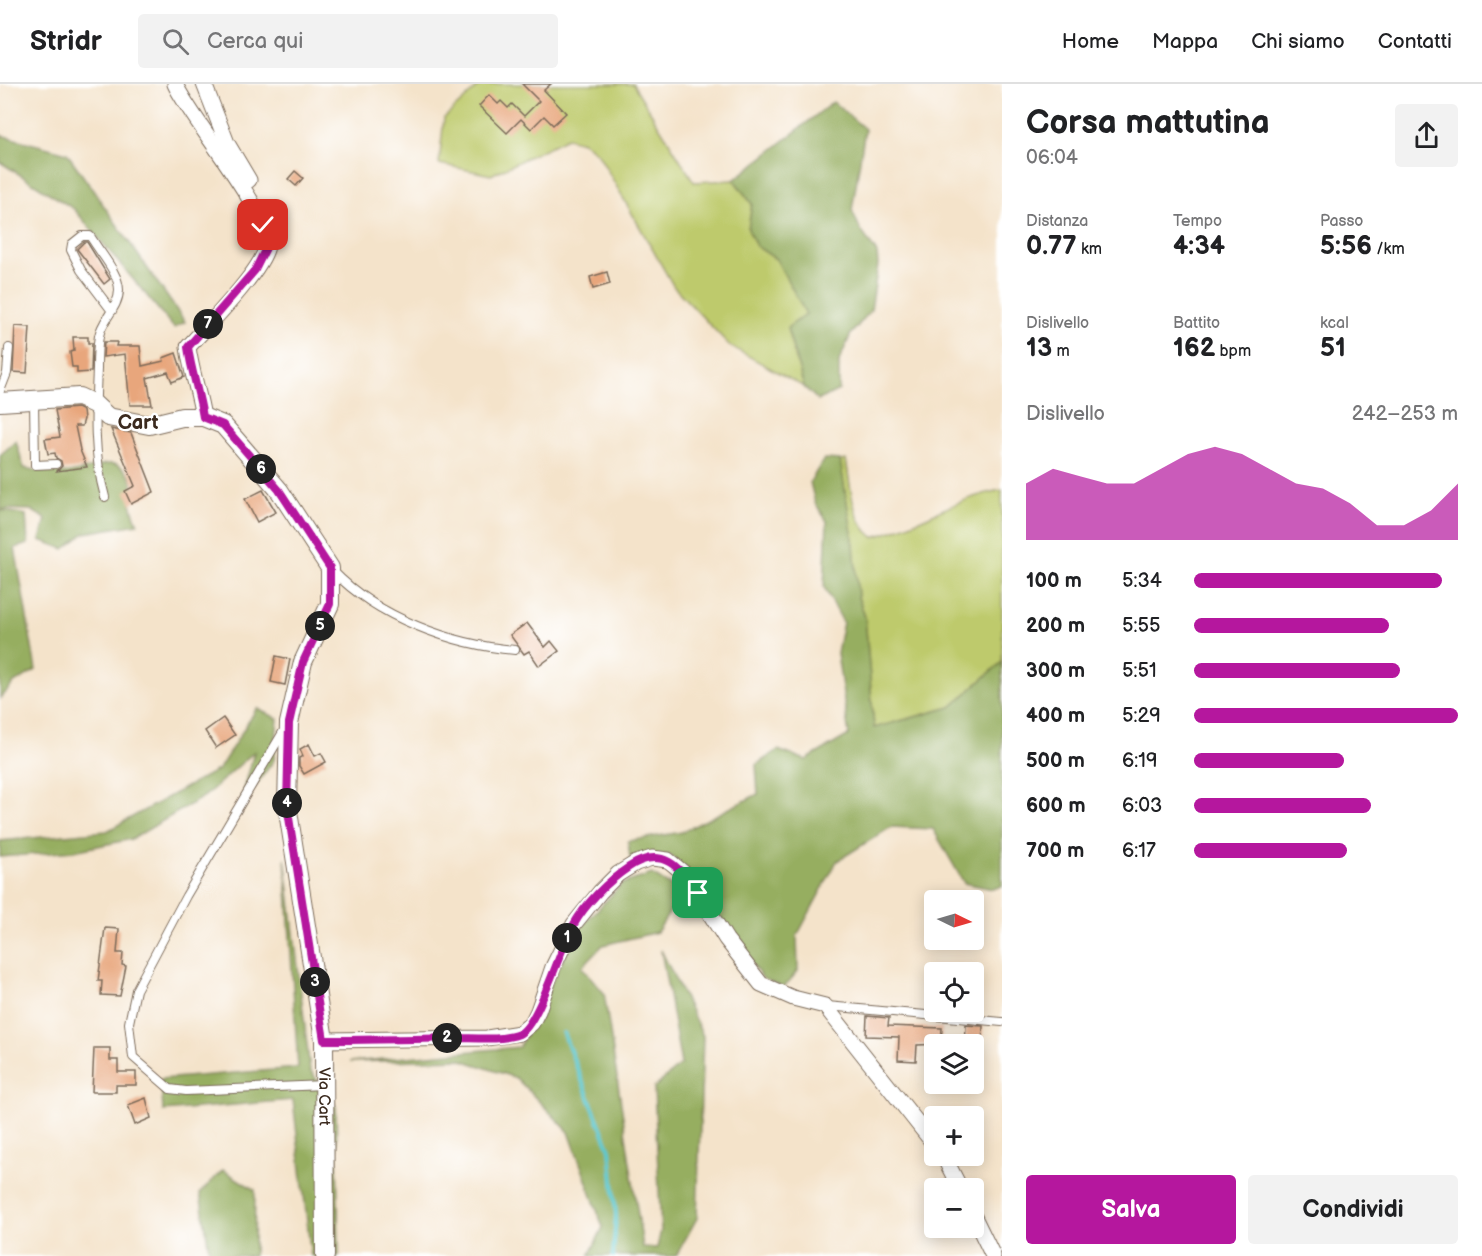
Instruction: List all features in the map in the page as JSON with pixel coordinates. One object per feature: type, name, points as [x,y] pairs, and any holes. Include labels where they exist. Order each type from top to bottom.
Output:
[{"type":"street","points":[[175,84],[220,157],[251,200],[263,225],[267,246]]},
{"type":"street","points":[[203,417],[200,395],[191,372],[188,347],[255,270],[267,246],[267,229],[253,186],[227,143],[204,84]]},
{"type":"street","points":[[0,402],[79,398],[94,404],[108,417],[149,425],[182,417],[203,417],[223,425],[279,490],[330,568]]},
{"type":"street","name":"Via Cart","points":[[325,1256],[324,1040],[287,805],[289,723],[303,662],[330,604],[330,568]]},
{"type":"street","points":[[324,1040],[487,1038],[520,1034],[532,1023],[538,1011],[553,967],[574,924],[618,874],[636,863],[652,858],[668,860],[685,874],[726,939],[761,984],[793,998],[825,1006],[924,1131]]},
{"type":"street","points":[[984,1237],[993,1256]]},
{"type":"lane","points":[[105,498],[98,472],[94,404],[99,334],[112,311],[118,299],[118,281],[90,236],[82,236],[72,244],[70,250],[81,270],[112,311]]},
{"type":"lane","points":[[0,391],[7,373],[9,348]]},
{"type":"lane","points":[[34,399],[35,465],[56,464]]},
{"type":"lane","points":[[330,568],[361,597],[393,616],[491,648],[515,650]]},
{"type":"lane","points":[[289,723],[186,896],[136,990],[129,1023],[133,1057],[170,1089],[186,1091],[324,1084]]},
{"type":"lane","points":[[825,1006],[1002,1022]]},
{"type":"green space","points":[[481,84],[633,84],[694,182],[734,180],[752,204],[748,229],[756,246],[776,259],[806,314],[787,328],[804,387],[730,346],[674,287],[598,154],[583,142],[567,138],[491,175],[439,164],[444,118]]},
{"type":"green space","points":[[833,102],[865,129],[852,210],[860,229],[877,253],[878,265],[871,310],[851,334],[839,361],[839,390],[818,400],[804,387],[787,328],[806,314],[776,259],[756,246],[748,229],[752,204],[734,180]]},
{"type":"green space","points":[[0,135],[67,153],[185,322],[174,328],[74,209],[0,162]]},
{"type":"green space","points":[[16,441],[24,468],[67,473],[111,464],[126,470],[132,481],[131,502],[138,524],[85,533],[64,549],[40,540],[46,519],[31,510],[0,509],[0,455]]},
{"type":"green space","points":[[824,459],[840,460],[854,545],[858,597],[865,617],[874,728],[951,707],[1002,662],[1002,886],[993,889],[964,883],[933,829],[891,827],[837,861],[797,936],[798,971],[784,987],[763,979],[671,855],[630,858],[628,841],[682,832],[758,794],[756,765],[778,750],[806,760],[849,735],[837,653],[843,622],[824,587],[827,521],[815,503],[810,482]]},
{"type":"green space","points":[[846,460],[856,512],[866,530],[873,537],[906,526],[969,499],[1002,490],[1002,662],[951,707],[874,728],[865,617],[858,597],[854,545],[840,461]]},
{"type":"green space","points":[[0,510],[26,515],[28,544],[15,548],[36,670],[14,683],[0,699]]},
{"type":"green space","points":[[257,708],[278,719],[274,760],[239,809],[254,752],[205,796],[132,839],[74,851],[0,857],[0,841],[107,831],[219,769]]},
{"type":"green space","points":[[285,857],[310,1070],[336,1107],[339,1256],[311,1256],[293,1100],[163,1111],[161,1079],[298,1068]]},
{"type":"green space","points":[[652,874],[682,893],[657,932],[603,945],[582,967],[604,993],[643,1247],[657,1248],[661,1230],[654,1088],[681,1064],[661,950],[703,1036],[697,1218],[676,1256],[589,1256],[603,1227],[569,1132],[516,1078],[459,1059],[350,1062],[519,1047],[578,930],[622,884]]},
{"type":"green space","points":[[223,1170],[255,1190],[254,1256],[210,1256],[200,1193]]},
{"type":"building","points":[[522,84],[551,84],[544,90],[566,113],[553,125],[544,116],[531,129],[521,119],[507,133],[479,106],[489,95],[498,104],[501,101],[508,108],[512,104],[524,116],[539,101]]},
{"type":"building","points":[[295,171],[303,178],[296,186],[288,179]]},
{"type":"building","points":[[87,242],[110,279],[104,284],[77,249]]},
{"type":"building","points":[[607,272],[610,284],[593,289],[590,277]]},
{"type":"building","points":[[15,326],[30,327],[27,373],[13,372]]},
{"type":"building","points":[[73,337],[88,337],[88,343],[92,343],[91,372],[77,373],[77,367],[72,367],[70,352],[74,351]]},
{"type":"building","points":[[104,342],[117,342],[116,346],[140,346],[142,366],[164,361],[163,358],[176,353],[184,377],[172,382],[168,372],[147,378],[152,405],[130,405],[125,354],[103,357]]},
{"type":"building","points":[[77,408],[83,411],[82,426],[75,426],[80,450],[87,467],[57,471],[62,466],[61,461],[56,458],[55,453],[48,454],[45,439],[60,437],[55,410]]},
{"type":"building","points":[[111,429],[131,433],[154,492],[131,504],[125,491],[135,486]]},
{"type":"building","points":[[263,490],[276,512],[257,522],[245,499]]},
{"type":"building","points":[[527,623],[545,647],[551,641],[559,651],[539,666],[529,651],[524,654],[510,635]]},
{"type":"building","points":[[276,656],[290,659],[285,685],[271,682]]},
{"type":"building","points":[[223,718],[235,735],[216,748],[205,731]]},
{"type":"building","points":[[309,744],[315,756],[321,753],[326,762],[304,774],[299,766],[299,758],[303,756],[300,749]]},
{"type":"building","points":[[105,928],[119,929],[117,953],[123,953],[122,965],[126,966],[120,996],[101,995],[102,981],[98,981]]},
{"type":"building","points":[[867,1016],[889,1018],[888,1026],[942,1028],[942,1034],[924,1034],[924,1045],[917,1045],[916,1061],[898,1060],[899,1037],[866,1036]]},
{"type":"building","points":[[966,1025],[983,1026],[983,1034],[966,1034]]},
{"type":"building","points":[[94,1048],[110,1048],[110,1060],[118,1060],[118,1072],[136,1072],[136,1085],[116,1085],[116,1092],[92,1092]]},
{"type":"building","points":[[146,1098],[151,1118],[135,1125],[128,1105]]},
{"type":"waterway","points":[[563,1033],[610,1150],[616,1215],[613,1256]]},
{"type":"district","name":"Cart","points":[[138,423]]},
{"type":"route","points":[[263,225],[267,246],[255,270],[188,347],[191,372],[200,395],[203,417],[223,425],[279,490],[330,568],[330,604],[303,662],[289,723],[287,805],[324,1040],[487,1038],[520,1034],[532,1023],[538,1011],[553,967],[574,924],[618,874],[636,863],[652,858],[668,860],[685,874],[698,893]]}]
